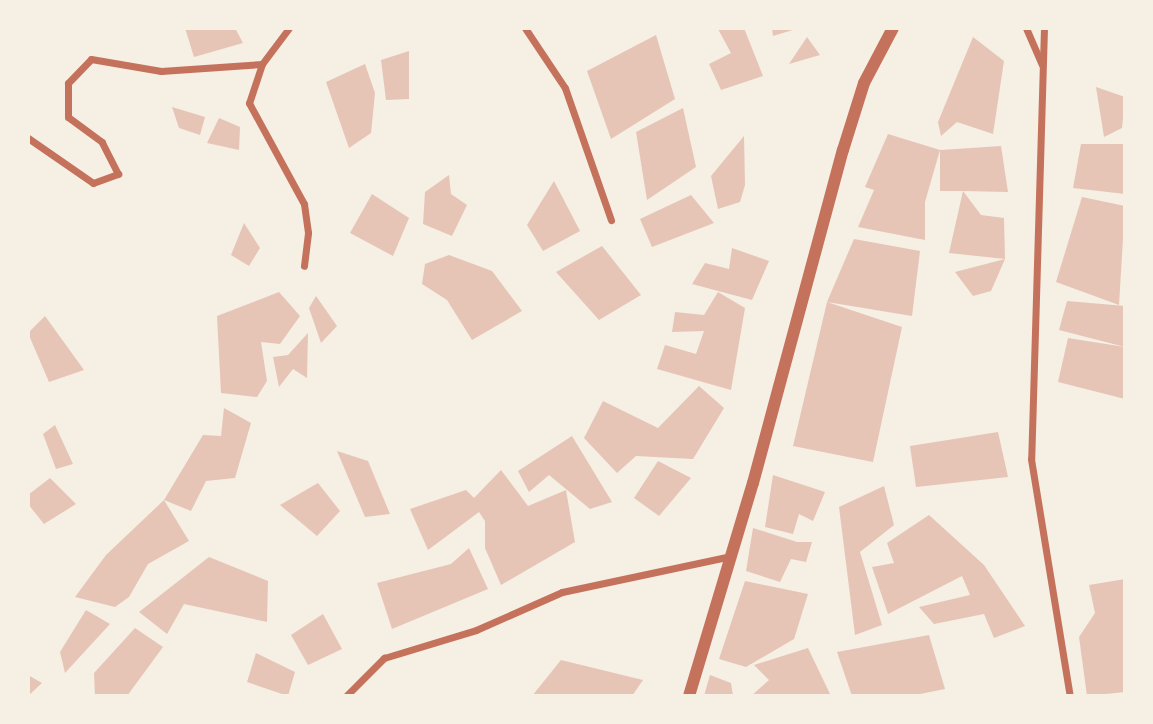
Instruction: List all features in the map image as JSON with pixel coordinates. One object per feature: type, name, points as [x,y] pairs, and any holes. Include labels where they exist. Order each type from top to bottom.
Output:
[{"type":"street","points":[[289,28],[262,64],[248,103],[304,204],[309,233],[304,266]]},
{"type":"street","points":[[525,28],[565,88],[611,220]]},
{"type":"street","points":[[689,696],[731,556],[843,150],[864,83],[893,28]]},
{"type":"street","points":[[1026,28],[1045,72]]},
{"type":"street","points":[[1044,28],[1045,72],[1035,197],[1031,459],[1070,696]]},
{"type":"street","points":[[28,138],[93,183],[118,174],[102,142],[68,117],[68,83],[91,59],[161,71],[262,64]]},
{"type":"street","points":[[346,696],[384,658],[476,630],[562,592],[731,556]]},
{"type":"building","points":[[185,28],[235,28],[243,43],[194,57]]},
{"type":"building","points":[[744,28],[763,76],[721,90],[709,64],[731,53],[718,29]]},
{"type":"building","points":[[772,28],[796,28],[796,29],[773,36]]},
{"type":"building","points":[[656,35],[675,99],[611,139],[587,71]]},
{"type":"building","points":[[807,37],[820,55],[789,64]]},
{"type":"building","points":[[973,37],[1004,61],[993,134],[957,122],[941,136],[938,122]]},
{"type":"building","points":[[409,51],[409,99],[386,100],[381,60]]},
{"type":"building","points":[[365,64],[375,93],[371,133],[349,148],[326,82]]},
{"type":"building","points":[[1096,87],[1125,97],[1122,128],[1104,137]]},
{"type":"building","points":[[172,107],[205,117],[200,135],[179,128]]},
{"type":"building","points":[[683,108],[696,167],[647,200],[636,132]]},
{"type":"building","points":[[219,118],[240,127],[239,150],[207,143]]},
{"type":"building","points":[[888,134],[940,150],[925,202],[925,240],[858,227],[874,190],[865,187]]},
{"type":"building","points":[[744,136],[745,185],[740,202],[718,209],[711,176]]},
{"type":"building","points":[[1081,144],[1125,144],[1125,194],[1073,188]]},
{"type":"building","points":[[1001,146],[1008,192],[940,191],[940,150]]},
{"type":"building","points":[[449,175],[451,194],[467,205],[452,236],[423,224],[425,192]]},
{"type":"building","points":[[554,181],[580,231],[543,251],[527,225]]},
{"type":"building","points":[[963,191],[981,215],[1004,218],[1005,259],[949,253]]},
{"type":"building","points":[[372,194],[409,218],[393,256],[350,233]]},
{"type":"building","points":[[691,195],[714,223],[652,247],[640,219]]},
{"type":"building","points":[[1082,197],[1125,206],[1119,305],[1056,282]]},
{"type":"building","points":[[244,223],[260,248],[249,266],[231,255]]},
{"type":"building","points":[[854,239],[920,251],[912,316],[827,302]]},
{"type":"building","points":[[602,246],[641,295],[599,320],[556,272]]},
{"type":"building","points":[[732,248],[769,261],[752,300],[692,284],[705,263],[729,269]]},
{"type":"building","points":[[449,255],[492,271],[522,311],[472,340],[447,300],[422,284],[425,264]]},
{"type":"building","points":[[1005,259],[991,291],[973,296],[955,272]]},
{"type":"building","points":[[279,292],[300,316],[280,344],[261,342],[267,381],[257,397],[221,393],[217,316]]},
{"type":"building","points":[[718,292],[745,308],[731,390],[657,369],[665,345],[696,354],[704,331],[672,332],[675,312],[704,315]]},
{"type":"building","points":[[316,296],[337,326],[321,343],[309,308]]},
{"type":"building","points":[[1067,301],[1125,306],[1125,347],[1059,330]]},
{"type":"building","points":[[827,302],[902,327],[873,462],[793,446]]},
{"type":"building","points":[[45,316],[84,370],[49,382],[28,333]]},
{"type":"building","points":[[308,333],[307,378],[293,369],[279,387],[273,357],[288,355]]},
{"type":"building","points":[[1068,338],[1125,347],[1125,399],[1058,382]]},
{"type":"building","points":[[699,386],[724,408],[693,459],[636,456],[617,473],[584,438],[603,401],[658,428]]},
{"type":"building","points":[[224,408],[251,423],[235,478],[206,481],[191,511],[164,500],[203,435],[221,436]]},
{"type":"building","points":[[55,425],[73,464],[56,469],[43,434]]},
{"type":"building","points":[[998,432],[1008,477],[916,487],[910,446]]},
{"type":"building","points":[[572,436],[612,502],[590,509],[549,475],[529,492],[518,471]]},
{"type":"building","points":[[337,451],[368,461],[390,514],[365,517]]},
{"type":"building","points":[[658,461],[691,478],[659,516],[634,498]]},
{"type":"building","points":[[501,470],[528,506],[566,490],[575,542],[501,585],[485,548],[485,521],[479,512],[428,550],[410,509],[466,490],[474,498]]},
{"type":"building","points":[[773,475],[825,492],[813,521],[799,514],[793,534],[765,527]]},
{"type":"building","points":[[50,478],[76,504],[44,524],[28,504],[28,495]]},
{"type":"building","points":[[318,483],[340,511],[317,536],[280,505]]},
{"type":"building","points":[[884,486],[894,525],[860,552],[882,625],[855,635],[839,507]]},
{"type":"building","points":[[164,500],[189,541],[148,564],[129,597],[115,607],[75,597],[106,555]]},
{"type":"building","points":[[929,515],[984,565],[1025,626],[994,638],[984,614],[934,624],[919,607],[970,595],[962,576],[888,614],[872,567],[894,563],[887,543]]},
{"type":"building","points":[[753,528],[797,542],[812,542],[806,562],[791,559],[780,582],[746,571]]},
{"type":"building","points":[[469,548],[488,589],[392,629],[377,583],[451,564]]},
{"type":"building","points":[[209,557],[268,581],[267,622],[184,604],[167,634],[139,612]]},
{"type":"building","points":[[1125,579],[1125,692],[1087,696],[1079,637],[1095,613],[1089,585]]},
{"type":"building","points":[[745,581],[808,594],[794,639],[746,667],[719,659]]},
{"type":"building","points":[[86,610],[110,624],[65,673],[60,652]]},
{"type":"building","points":[[323,614],[342,649],[308,665],[291,635]]},
{"type":"building","points":[[135,628],[163,647],[127,696],[95,696],[94,673]]},
{"type":"building","points":[[929,635],[945,689],[910,696],[852,696],[837,652]]},
{"type":"building","points":[[808,648],[831,696],[751,696],[769,680],[754,665]]},
{"type":"building","points":[[256,653],[295,672],[288,696],[247,682]]},
{"type":"building","points":[[561,660],[643,680],[632,696],[532,696]]},
{"type":"building","points":[[28,675],[42,683],[28,696]]},
{"type":"building","points":[[710,675],[731,683],[733,696],[704,696]]}]
